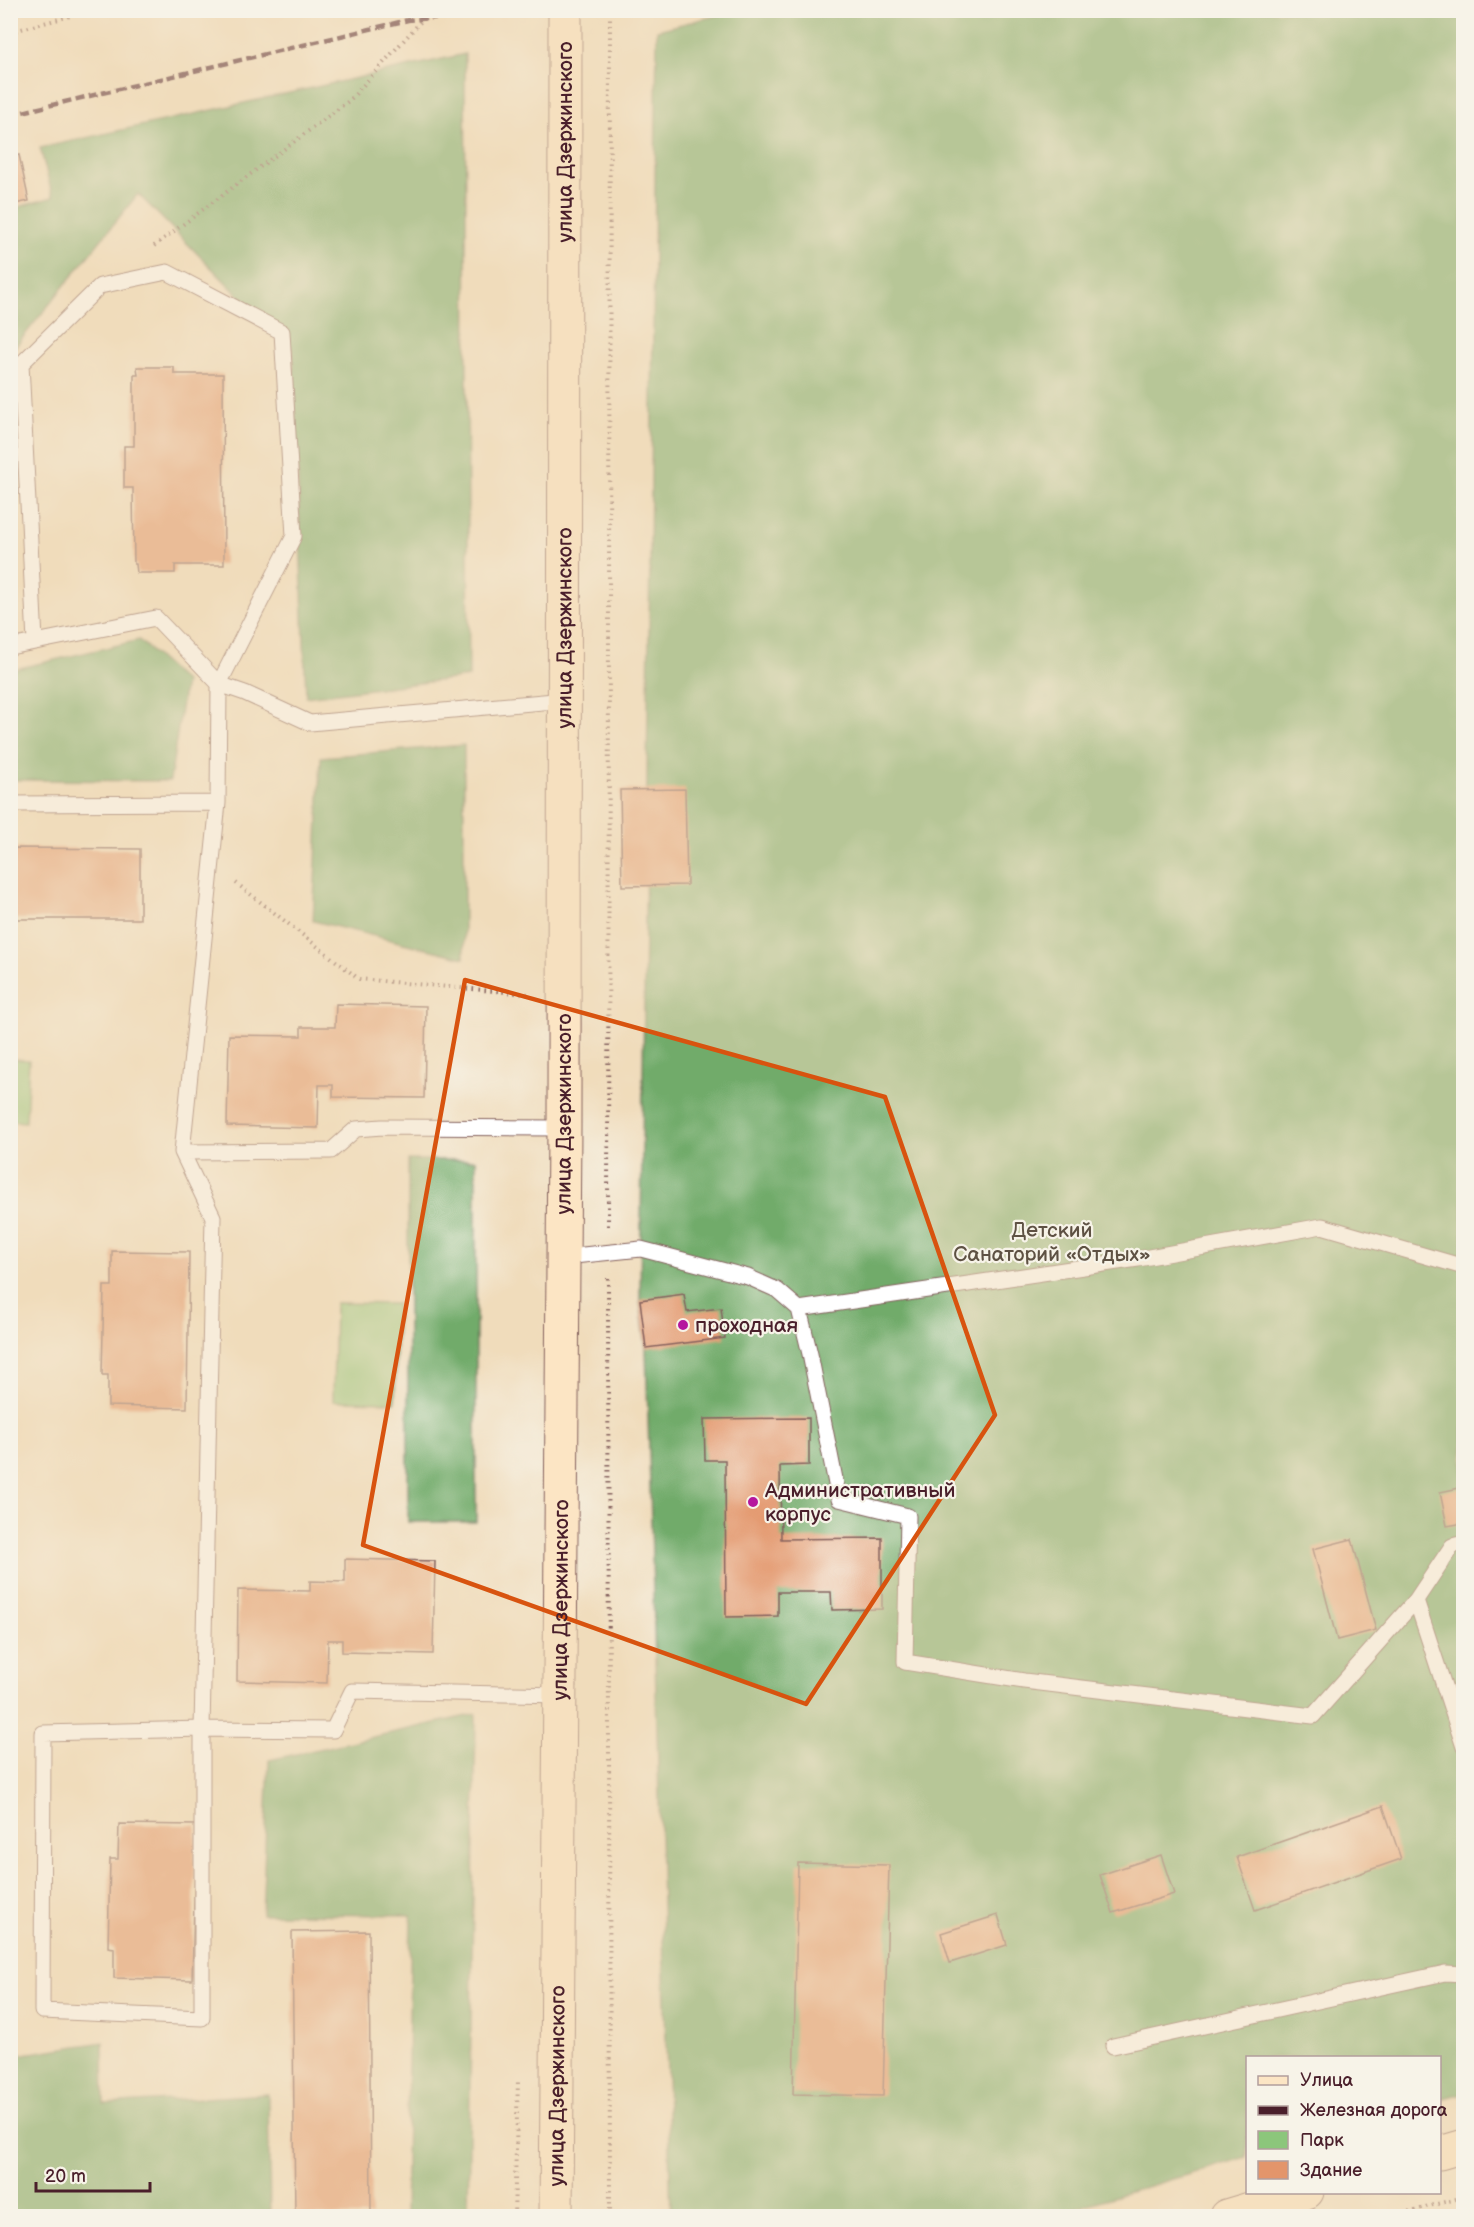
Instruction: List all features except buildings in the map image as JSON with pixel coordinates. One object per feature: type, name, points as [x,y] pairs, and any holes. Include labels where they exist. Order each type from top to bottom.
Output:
[{"type":"main road","name":"улица Дзержинского","points":[[556,2217],[564,1257],[565,10]]},
{"type":"main road","points":[[1441,2153],[1464,2146]]},
{"type":"main road","points":[[1226,2217],[1304,2194]]},
{"type":"lane","points":[[10,383],[21,364],[100,286],[168,272],[282,332],[294,536],[219,684],[219,803],[182,1152],[213,1217],[202,1729],[202,2018],[42,2011],[43,1732],[202,1729],[333,1730],[352,1691],[561,1695]]},
{"type":"lane","points":[[21,364],[35,641]]},
{"type":"lane","points":[[10,647],[156,618],[219,684],[245,693],[310,723],[565,700]]},
{"type":"lane","points":[[10,804],[219,803]]},
{"type":"lane","points":[[182,1152],[331,1151],[356,1129],[382,1127],[564,1128]]},
{"type":"lane","points":[[799,1309],[1138,1259],[1322,1226],[1464,1267]]},
{"type":"lane","points":[[564,1257],[641,1249],[748,1276],[777,1290],[799,1309],[839,1499],[908,1516],[905,1662],[1024,1681],[1313,1716],[1416,1600],[1452,1546],[1464,1543]]},
{"type":"lane","points":[[1416,1600],[1464,1747]]},
{"type":"lane","points":[[1113,2046],[1445,1973],[1464,1974]]},
{"type":"path","points":[[10,32],[93,10]]},
{"type":"path","points":[[148,250],[350,100],[423,19],[424,10]]},
{"type":"path","points":[[609,2217],[610,10]]},
{"type":"path","points":[[212,864],[359,979],[533,994]]},
{"type":"path","points":[[1391,2217],[1464,2197]]},
{"type":"highlighted area","points":[[465,980],[885,1097],[995,1415],[806,1704],[363,1545]]},
{"type":"green space","name":"Детский Санаторий «Отдых»","points":[[739,10],[1463,11],[1463,2093],[1441,2099],[1441,2056],[1246,2056],[1246,2157],[1049,2216],[671,2216],[646,1348],[640,1300],[657,30]]},
{"type":"green space","points":[[465,54],[469,677],[306,697],[293,350],[138,194],[11,352],[11,209],[53,197],[40,148]]},
{"type":"green space","points":[[139,640],[185,682],[170,781],[11,780],[11,670]]},
{"type":"green space","points":[[464,745],[464,958],[313,921],[321,757]]},
{"type":"green space","points":[[11,1059],[29,1060],[26,1122],[11,1121]]},
{"type":"green space","points":[[408,1160],[476,1160],[476,1522],[408,1522]]},
{"type":"green space","points":[[335,1303],[397,1304],[395,1402],[333,1401]]},
{"type":"green space","points":[[476,1714],[468,2216],[405,2216],[411,1915],[262,1914],[269,1760]]},
{"type":"green space","points":[[103,2042],[104,2104],[268,2094],[270,2216],[11,2216],[11,2056]]},
{"type":"railway","points":[[10,115],[408,20],[535,10]]},
{"type":"place","name":"проходная","points":[[683,1325]]},
{"type":"place","name":"Административный корпус","points":[[753,1502]]}]
